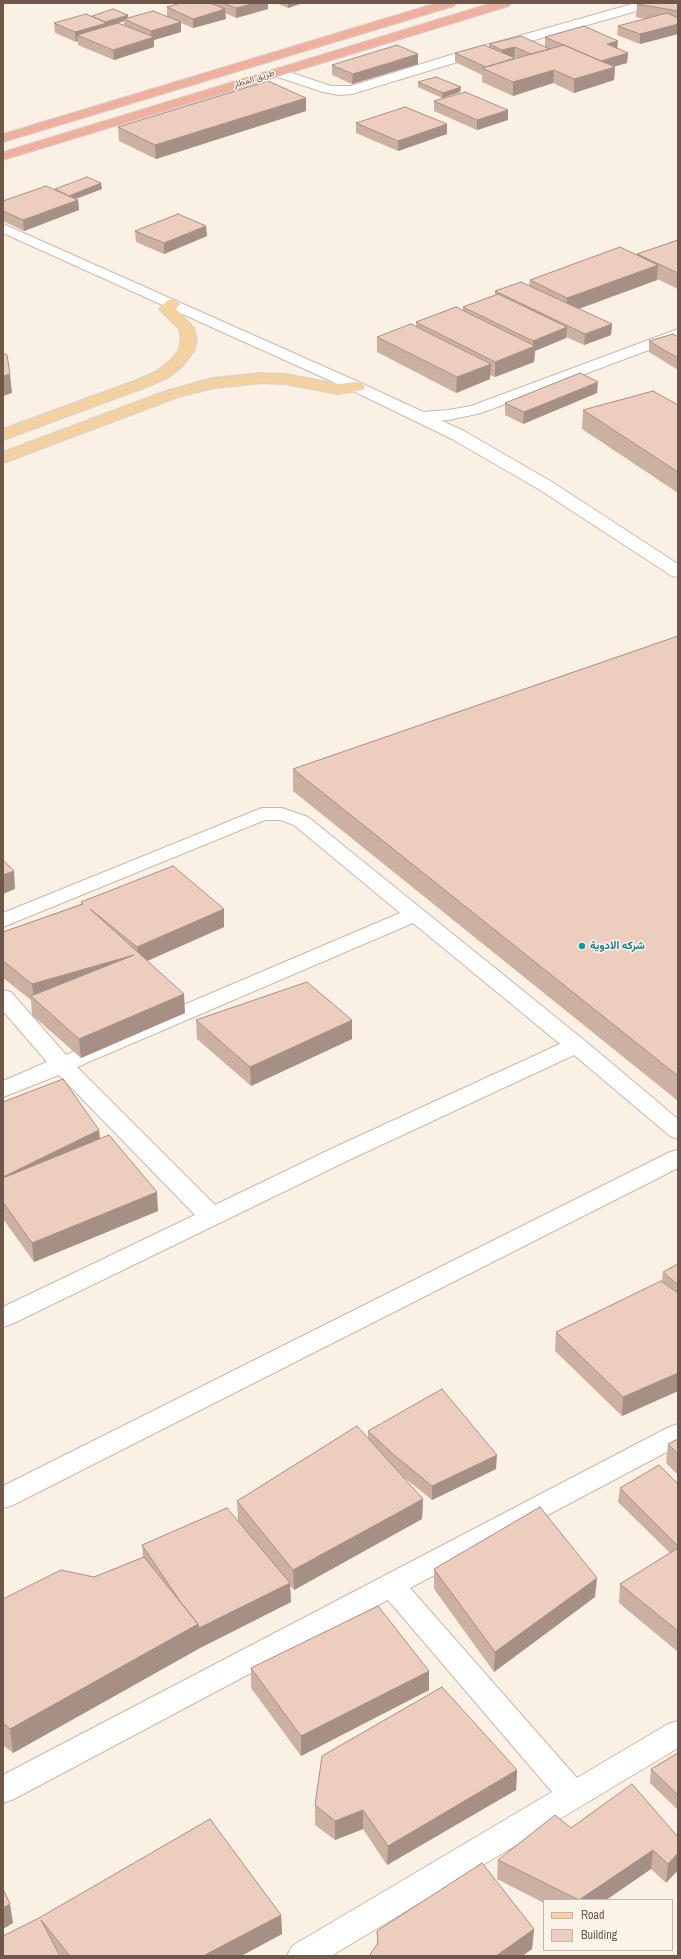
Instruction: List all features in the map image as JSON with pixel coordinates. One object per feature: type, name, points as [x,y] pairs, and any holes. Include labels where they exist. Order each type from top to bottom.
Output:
[{"type":"highway","name":"طريق المطار","points":[[3,138],[450,3]]},
{"type":"highway","name":"طريق المطار","points":[[3,156],[505,3]]},
{"type":"main road","points":[[3,435],[163,374],[177,363],[186,351],[189,340],[186,328],[167,309],[172,304]]},
{"type":"main road","points":[[3,458],[172,394],[213,383],[261,378],[285,379],[338,389],[357,387]]},
{"type":"street","points":[[277,72],[328,89],[339,91],[352,90],[449,60],[650,3]]},
{"type":"street","points":[[3,228],[357,387],[458,435],[546,486],[678,572]]},
{"type":"street","points":[[422,417],[449,415],[475,410],[678,334]]},
{"type":"street","points":[[458,435],[465,422],[475,410]]},
{"type":"street","points":[[3,921],[262,814],[282,814],[301,821],[678,1130]]},
{"type":"street","points":[[3,1090],[63,1066],[415,914]]},
{"type":"street","points":[[3,997],[63,1066],[212,1217]]},
{"type":"street","points":[[3,1318],[348,1151],[576,1045]]},
{"type":"street","points":[[3,1498],[678,1158]]},
{"type":"street","points":[[3,1790],[678,1434]]},
{"type":"street","points":[[391,1585],[573,1795]]},
{"type":"street","points":[[303,1956],[678,1733]]},
{"type":"building","points":[[181,3],[210,3],[225,9],[193,19],[167,7]]},
{"type":"building","points":[[223,3],[255,3],[236,8]]},
{"type":"building","points":[[678,3],[678,11],[637,4]]},
{"type":"building","points":[[113,9],[128,15],[105,22],[92,16]]},
{"type":"building","points":[[153,11],[181,22],[151,31],[124,19]]},
{"type":"building","points":[[667,13],[678,18],[678,24],[640,34],[618,26]]},
{"type":"building","points":[[86,14],[107,23],[75,32],[54,23]]},
{"type":"building","points":[[118,23],[154,37],[113,50],[77,35]]},
{"type":"building","points":[[584,26],[618,41],[607,44],[628,53],[601,61],[545,37]]},
{"type":"building","points":[[521,36],[550,49],[531,54],[515,47],[502,50],[489,44]]},
{"type":"building","points":[[397,45],[418,54],[353,74],[332,65]]},
{"type":"building","points":[[484,45],[515,58],[486,67],[455,53]]},
{"type":"building","points":[[564,45],[615,67],[574,79],[554,70],[513,82],[482,68]]},
{"type":"building","points":[[436,77],[461,87],[443,93],[418,82]]},
{"type":"building","points":[[268,81],[306,98],[155,145],[118,127]]},
{"type":"building","points":[[465,92],[508,110],[477,120],[434,101]]},
{"type":"building","points":[[405,107],[447,124],[398,141],[356,123]]},
{"type":"building","points":[[87,177],[101,183],[69,196],[55,189]]},
{"type":"building","points":[[46,186],[78,200],[23,220],[3,211],[3,201]]},
{"type":"building","points":[[178,214],[206,226],[164,243],[135,231]]},
{"type":"building","points":[[678,240],[678,273],[637,254]]},
{"type":"building","points":[[620,247],[658,265],[567,298],[530,280]]},
{"type":"building","points":[[521,282],[612,324],[585,334],[495,291]]},
{"type":"building","points":[[498,294],[567,327],[533,341],[463,307]]},
{"type":"building","points":[[456,307],[535,346],[495,362],[416,322]]},
{"type":"building","points":[[411,324],[491,364],[457,377],[377,337]]},
{"type":"building","points":[[673,334],[678,337],[678,358],[649,341]]},
{"type":"building","points":[[3,353],[7,355],[10,374],[3,376]]},
{"type":"building","points":[[580,373],[598,382],[524,412],[505,403]]},
{"type":"building","points":[[653,391],[678,405],[678,472],[583,410]]},
{"type":"building","name":"شركه الادوية","points":[[678,636],[678,1076],[293,769]]},
{"type":"building","points":[[3,860],[14,871],[3,875]]},
{"type":"building","points":[[173,866],[224,909],[137,947],[90,909],[184,994],[79,1039],[31,996],[134,955],[32,984],[3,961],[3,932],[83,904],[81,902]]},
{"type":"building","points":[[307,982],[352,1020],[250,1067],[196,1020]]},
{"type":"building","points":[[63,1079],[99,1130],[3,1177],[3,1102]]},
{"type":"building","points":[[109,1135],[157,1192],[32,1243],[3,1202],[3,1178]]},
{"type":"building","points":[[678,1264],[678,1285],[663,1272]]},
{"type":"building","points":[[661,1281],[678,1293],[678,1373],[623,1397],[556,1332]]},
{"type":"building","points":[[442,1389],[497,1455],[432,1486],[368,1431]]},
{"type":"building","points":[[357,1426],[423,1499],[293,1570],[237,1501]]},
{"type":"building","points":[[678,1439],[678,1454],[668,1444]]},
{"type":"building","points":[[659,1465],[678,1484],[678,1546],[620,1488]]},
{"type":"building","points":[[540,1507],[597,1578],[495,1652],[434,1569]]},
{"type":"building","points":[[227,1508],[290,1583],[199,1628],[198,1624],[182,1604],[142,1545]]},
{"type":"building","points":[[678,1548],[678,1631],[620,1584]]},
{"type":"building","points":[[144,1557],[198,1624],[10,1729],[3,1723],[3,1599],[61,1570],[94,1577]]},
{"type":"building","points":[[378,1606],[429,1671],[301,1736],[251,1668]]},
{"type":"building","points":[[442,1687],[517,1770],[388,1846],[363,1810],[335,1821],[315,1805],[322,1756]]},
{"type":"building","points":[[678,1753],[678,1795],[651,1769]]},
{"type":"building","points":[[632,1784],[678,1837],[678,1853],[668,1864],[653,1850],[580,1899],[577,1899],[498,1860],[555,1815],[571,1828]]},
{"type":"building","points":[[210,1819],[281,1915],[203,1956],[70,1956],[41,1920],[60,1956],[3,1956],[3,1936],[39,1918]]},
{"type":"building","points":[[482,1863],[534,1929],[496,1956],[369,1956],[378,1943],[377,1931]]},
{"type":"building","points":[[3,1889],[10,1904],[3,1908]]},
{"type":"place","name":"شركه الادوية","points":[[582,946]]}]
